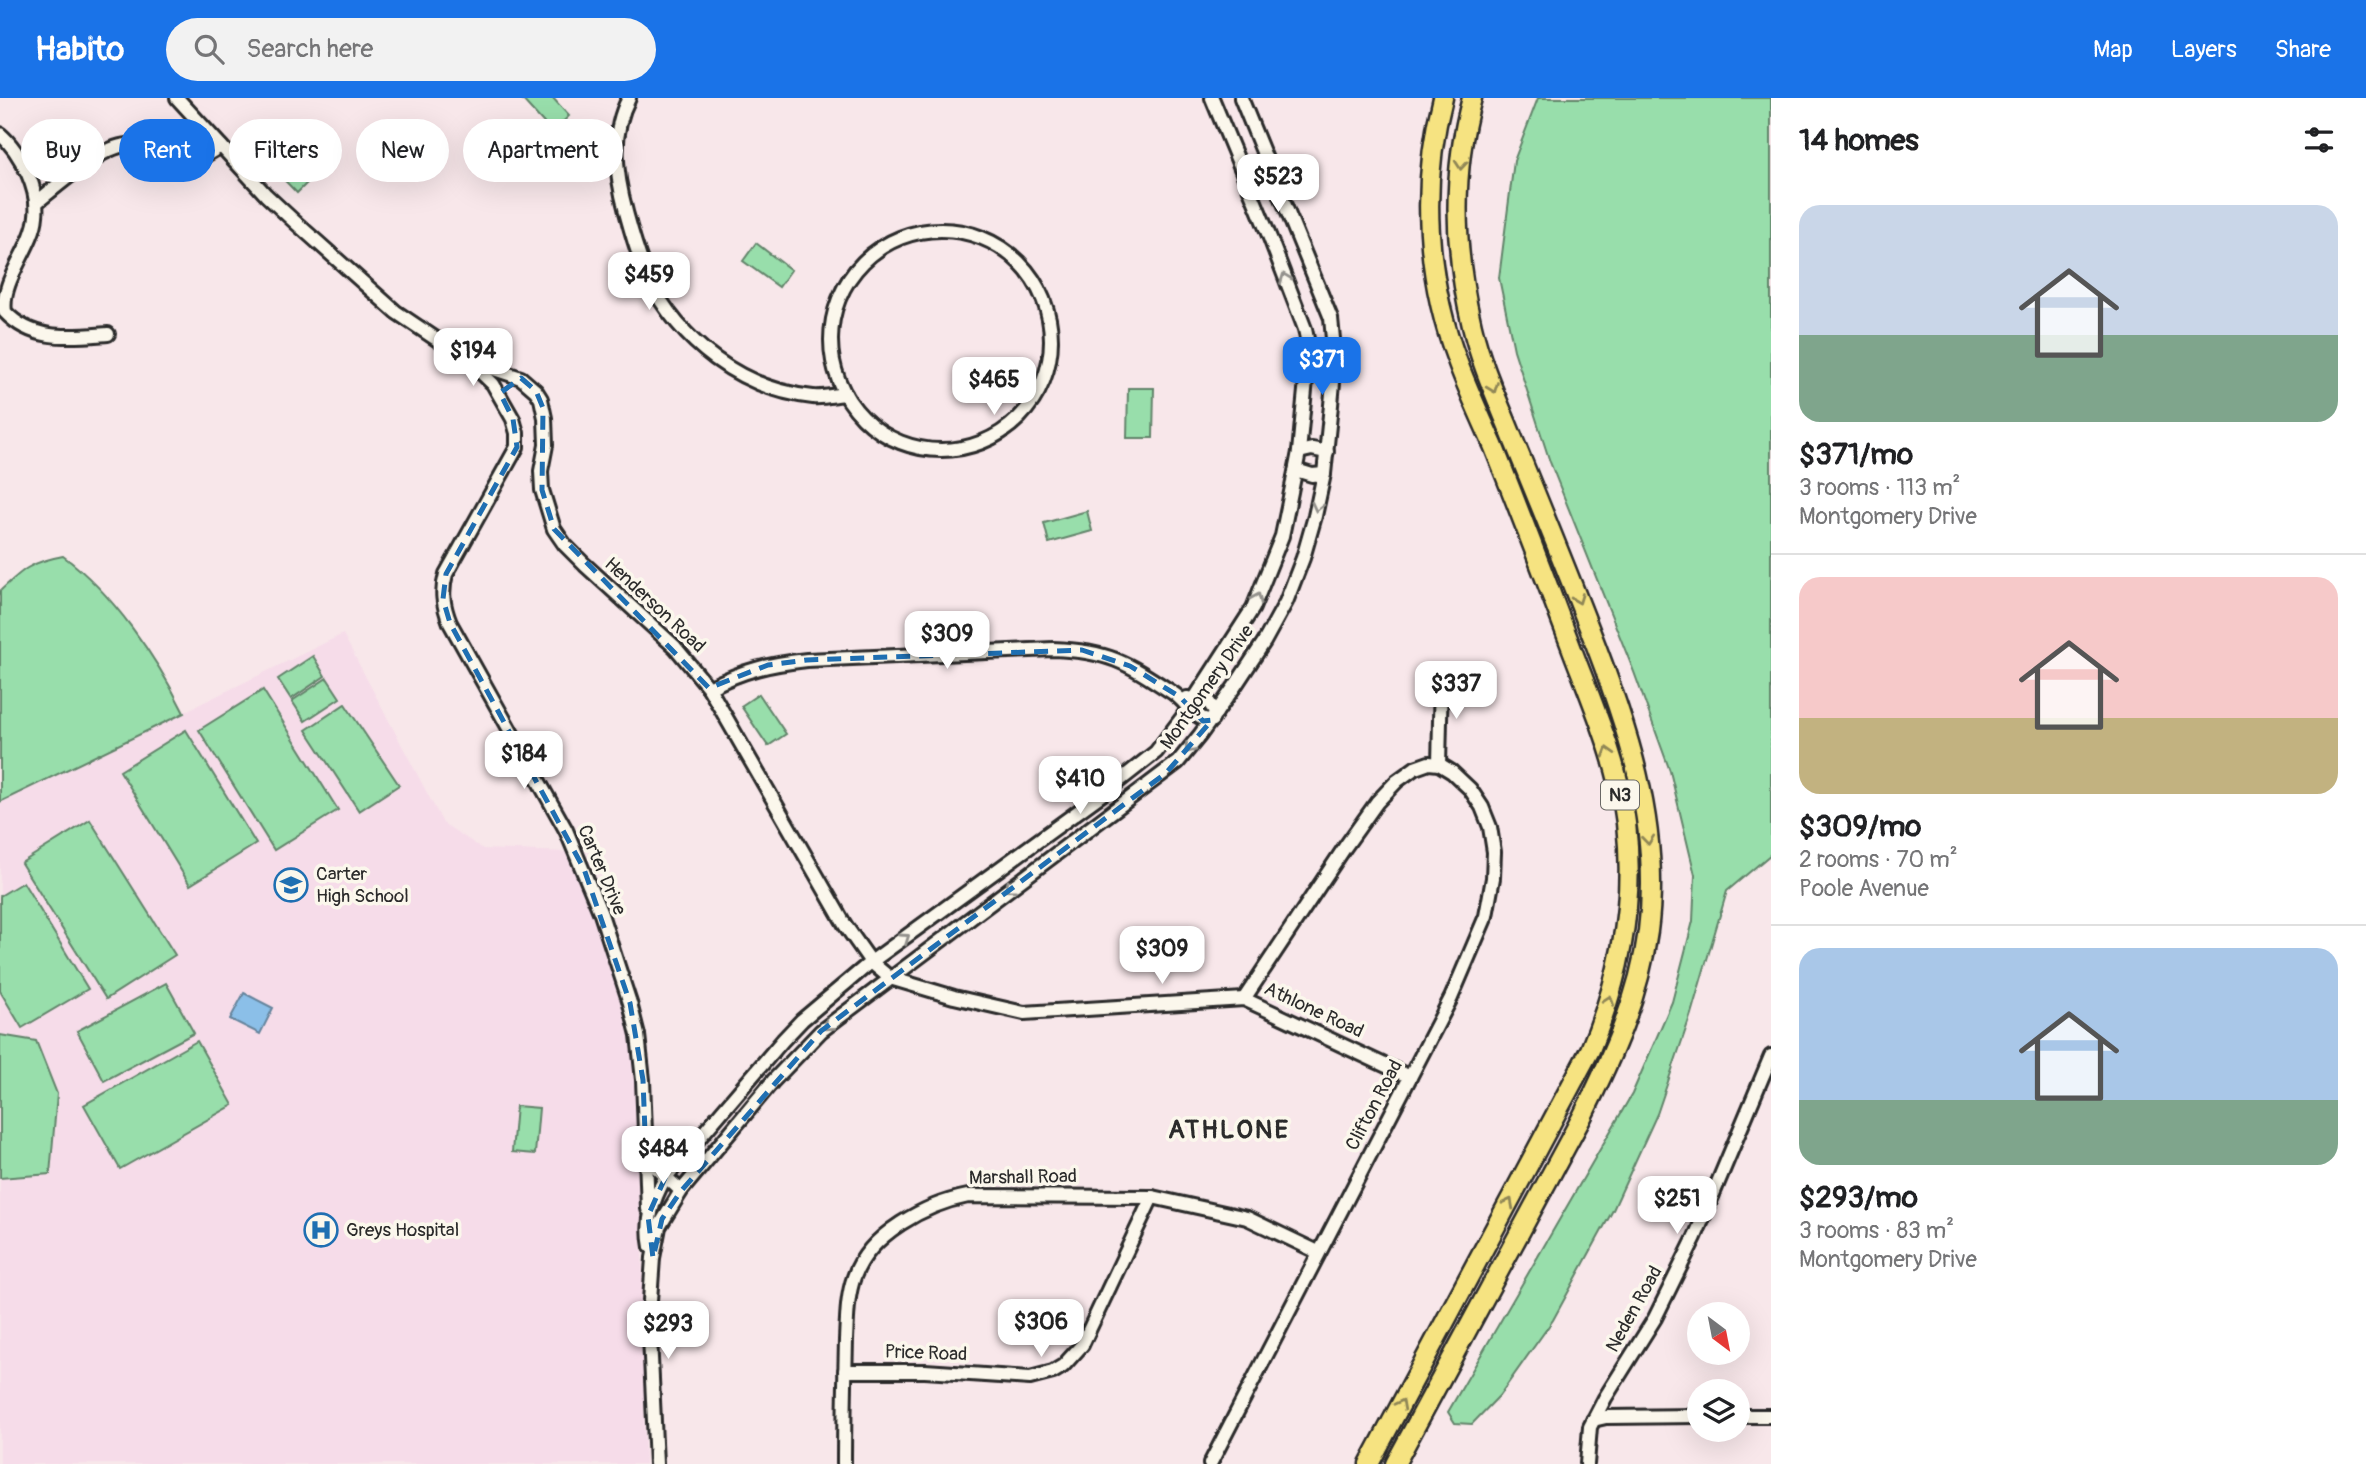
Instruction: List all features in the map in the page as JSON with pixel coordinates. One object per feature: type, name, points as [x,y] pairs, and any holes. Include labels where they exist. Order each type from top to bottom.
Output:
[{"type":"highway","name":"N3","points":[[1369,1464],[1590,1050],[1613,990],[1626,920],[1626,821],[1610,755],[1526,528],[1458,362],[1435,283],[1429,237],[1430,186],[1443,98]]},
{"type":"highway","name":"N3","points":[[1395,1464],[1611,1059],[1636,989],[1648,932],[1650,889],[1646,823],[1636,766],[1625,725],[1556,540],[1496,396],[1470,315],[1458,243],[1458,201],[1461,156],[1472,98]]},
{"type":"street","points":[[177,98],[265,194],[396,312],[469,361],[500,393],[521,378]]},
{"type":"street","points":[[629,98],[619,126],[616,150],[618,174],[632,234],[647,275],[664,306],[695,344],[746,378],[779,390],[815,397],[845,394]]},
{"type":"street","name":"Montgomery Drive","points":[[653,1258],[648,1216],[654,1197],[665,1178],[771,1053],[802,1020],[871,962],[1150,758],[1168,737],[1187,700],[1253,608],[1282,536],[1296,470],[1309,342],[1270,238],[1212,98]]},
{"type":"street","name":"Montgomery Drive","points":[[656,1464],[649,1315],[653,1258],[662,1219],[681,1191],[773,1081],[821,1031],[1166,773],[1187,752],[1214,716],[1264,642],[1286,602],[1303,558],[1325,474],[1335,360],[1331,318],[1241,98]]},
{"type":"street","points":[[0,134],[11,144],[25,168],[37,202],[36,219],[31,234],[7,279],[3,300],[5,312],[34,333],[52,337],[108,334]]},
{"type":"street","points":[[37,202],[93,160],[124,145],[144,148],[171,162],[182,164],[221,146]]},
{"type":"street","points":[[942,230],[974,237],[1000,249],[1032,277],[1050,318],[1053,340],[1050,363],[1041,387],[1025,411],[1000,433],[984,443],[965,449],[938,451],[916,447],[875,428],[858,412],[845,394],[831,349],[836,303],[848,280],[877,249],[897,238],[923,231],[942,230]]},
{"type":"street","points":[[469,361],[521,378]]},
{"type":"street","name":"Henderson Road","points":[[521,378],[536,391],[543,408],[546,445],[541,471],[542,490],[554,529],[584,565],[675,647],[709,688],[845,925],[871,962]]},
{"type":"street","name":"Carter Drive","points":[[500,393],[513,419],[517,447],[446,573],[442,589],[443,599],[450,623],[566,830],[601,914],[638,1035],[643,1080],[648,1216]]},
{"type":"street","points":[[1299,452],[1312,449],[1327,452]]},
{"type":"street","points":[[1296,470],[1312,475],[1325,474]]},
{"type":"street","points":[[709,688],[746,671],[807,660],[1082,650],[1104,654],[1130,666],[1187,700],[1202,698],[1208,701],[1214,716]]},
{"type":"street","points":[[1244,999],[1377,802],[1415,768],[1429,763],[1439,764],[1441,677]]},
{"type":"street","name":"Clifton Road","points":[[1210,1464],[1451,998],[1486,916],[1493,878],[1494,852],[1490,827],[1482,807],[1470,789],[1439,764]]},
{"type":"street","points":[[1033,845],[1046,862]]},
{"type":"street","points":[[1020,853],[1033,871]]},
{"type":"street","name":"Athlone Road","points":[[871,962],[890,978],[954,997],[1024,1013],[1244,999],[1410,1077]]},
{"type":"street","points":[[771,1053],[788,1066]]},
{"type":"street","name":"Neden Road","points":[[1587,1464],[1588,1436],[1593,1420],[1655,1318],[1689,1249],[1771,1056]]},
{"type":"street","points":[[758,1070],[773,1081]]},
{"type":"street","points":[[646,1158],[681,1191]]},
{"type":"street","name":"Marshall Road","points":[[844,1464],[848,1307],[854,1277],[865,1256],[901,1224],[925,1210],[948,1200],[968,1196],[1152,1197],[1247,1218],[1318,1252]]},
{"type":"street","name":"Price Road","points":[[845,1371],[925,1371],[1030,1378],[1053,1372],[1082,1345],[1152,1197]]},
{"type":"street","points":[[1593,1420],[1606,1417],[1687,1416]]},
{"type":"street","points":[[1750,1416],[1771,1416]]},
{"type":"highlighted area","points":[[521,378],[536,391],[543,408],[542,490],[554,529],[709,688],[768,665],[807,660],[1082,650],[1130,666],[1180,697],[1203,721],[1212,720],[1166,773],[821,1031],[681,1191],[662,1219],[653,1258],[648,1216],[665,1178],[646,1158],[643,1080],[630,1003],[584,869],[450,623],[443,599],[446,574],[517,447],[513,419],[500,393]]},
{"type":"shaded area","points":[[343,634],[443,823],[483,849],[570,852],[617,979],[633,1026],[640,1082],[645,1464],[0,1464],[0,708],[41,782]]},
{"type":"green space","points":[[521,98],[553,98],[569,116],[566,119],[540,119]]},
{"type":"green space","points":[[1538,98],[1771,98],[1771,854],[1727,891],[1691,1014],[1657,1114],[1613,1210],[1553,1320],[1499,1396],[1472,1424],[1455,1423],[1448,1412],[1632,1094],[1672,1002],[1693,921],[1695,875],[1670,771],[1634,672],[1550,462],[1514,350],[1499,278],[1514,161]]},
{"type":"green space","points":[[286,182],[308,182],[297,193]]},
{"type":"green space","points":[[756,243],[791,270],[779,287],[743,261]]},
{"type":"green space","points":[[1128,388],[1154,388],[1153,438],[1127,438]]},
{"type":"green space","points":[[1087,511],[1092,531],[1049,543],[1044,523]]},
{"type":"green space","points":[[63,556],[99,588],[132,627],[161,670],[184,713],[0,802],[0,591],[28,568]]},
{"type":"green space","points":[[313,656],[325,676],[291,699],[278,679]]},
{"type":"green space","points":[[327,678],[340,698],[305,721],[292,701]]},
{"type":"green space","points":[[263,690],[338,810],[274,850],[199,730]]},
{"type":"green space","points":[[759,694],[786,734],[768,746],[741,706]]},
{"type":"green space","points":[[345,704],[399,785],[359,811],[306,730]]},
{"type":"green space","points":[[186,730],[256,844],[190,885],[120,771]]},
{"type":"green space","points":[[90,820],[175,955],[106,999],[21,863]]},
{"type":"green space","points":[[23,882],[88,989],[22,1028],[0,991],[0,896]]},
{"type":"green space","points":[[166,983],[194,1033],[104,1081],[77,1031]]},
{"type":"green space","points":[[0,1035],[36,1041],[57,1094],[50,1174],[0,1178]]},
{"type":"green space","points":[[197,1041],[233,1105],[120,1169],[84,1105]]},
{"type":"green space","points":[[516,1106],[539,1108],[535,1154],[512,1152]]},
{"type":"water","points":[[244,993],[273,1008],[260,1034],[230,1019]]},
{"type":"place","name":"Carter High School","points":[[291,885]]},
{"type":"place","name":"Greys Hospital","points":[[321,1230]]},
{"type":"district","name":"ATHLONE","points":[[1229,1130]]}]
